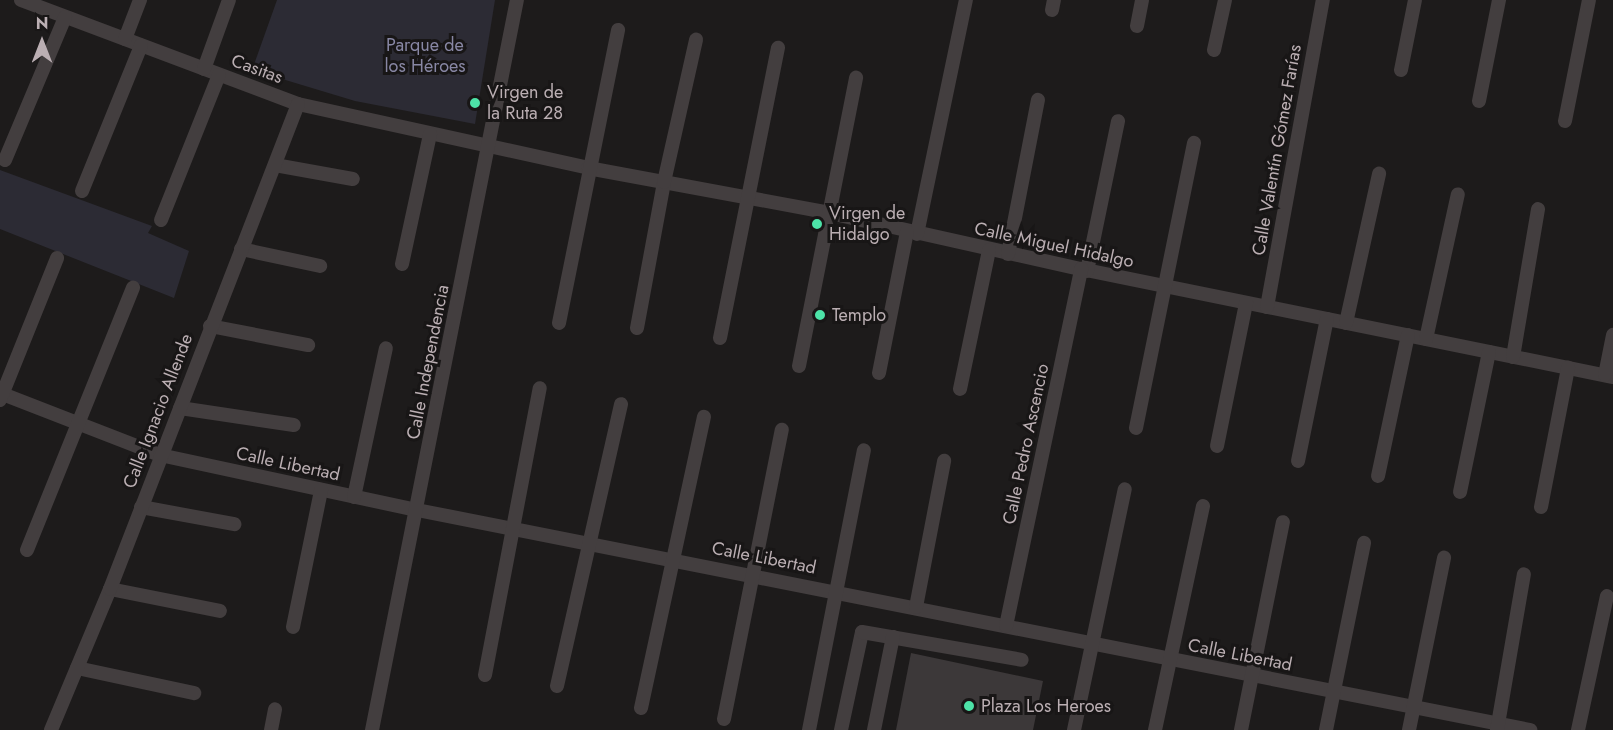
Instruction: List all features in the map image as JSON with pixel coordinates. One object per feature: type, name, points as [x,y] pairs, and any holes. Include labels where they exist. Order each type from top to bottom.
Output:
[{"type":"street","name":"Casitas","points":[[21,0],[44,4],[65,17],[298,104],[488,147]]},
{"type":"street","points":[[125,39],[140,0]]},
{"type":"street","points":[[204,69],[229,0]]},
{"type":"street","name":"Calle Independencia","points":[[372,730],[517,0]]},
{"type":"street","points":[[879,373],[966,0]]},
{"type":"street","points":[[1137,26],[1142,0]]},
{"type":"street","points":[[1214,50],[1225,0]]},
{"type":"street","name":"Calle Valentín Gómez Farías","points":[[1267,307],[1323,0]]},
{"type":"street","points":[[1401,70],[1414,0]]},
{"type":"street","points":[[1479,101],[1499,0]]},
{"type":"street","points":[[1565,121],[1589,0]]},
{"type":"street","points":[[4,160],[65,17]]},
{"type":"street","points":[[559,323],[588,168],[618,30]]},
{"type":"street","points":[[637,328],[664,182],[696,40]]},
{"type":"street","points":[[82,191],[141,46]]},
{"type":"street","points":[[720,338],[778,48]]},
{"type":"street","points":[[161,220],[219,75]]},
{"type":"street","points":[[799,366],[856,78]]},
{"type":"street","points":[[1008,254],[1038,100]]},
{"type":"street","name":"Calle Ignacio Allende","points":[[51,730],[110,589],[210,326],[298,104]]},
{"type":"street","name":"Calle Pedro Ascencio","points":[[1006,626],[1118,120]]},
{"type":"street","points":[[402,264],[430,134]]},
{"type":"street","points":[[1136,428],[1194,143]]},
{"type":"street","name":"Calle Miguel Hidalgo","points":[[488,147],[747,199],[830,213],[1084,270],[1609,376]]},
{"type":"street","points":[[275,165],[353,178]]},
{"type":"street","points":[[1346,323],[1379,174]]},
{"type":"street","points":[[1426,339],[1458,194]]},
{"type":"street","points":[[1514,357],[1538,209]]},
{"type":"street","points":[[241,249],[320,266]]},
{"type":"street","points":[[960,389],[989,250]]},
{"type":"street","points":[[1,395],[57,258]]},
{"type":"street","points":[[27,550],[133,288]]},
{"type":"street","points":[[1217,447],[1245,303]]},
{"type":"street","points":[[1298,461],[1327,319]]},
{"type":"street","points":[[210,326],[308,345]]},
{"type":"street","points":[[1378,476],[1408,335]]},
{"type":"street","points":[[1609,376],[1613,335]]},
{"type":"street","points":[[354,497],[386,348]]},
{"type":"street","points":[[1460,492],[1489,352]]},
{"type":"street","points":[[1540,507],[1568,368]]},
{"type":"street","points":[[484,675],[540,388]]},
{"type":"street","name":"Calle Libertad","points":[[1,395],[160,455],[417,510],[837,591],[1169,660],[1414,707],[1497,726],[1530,730]]},
{"type":"street","points":[[557,686],[621,404]]},
{"type":"street","points":[[180,408],[294,425]]},
{"type":"street","points":[[641,708],[704,417]]},
{"type":"street","points":[[724,719],[782,430]]},
{"type":"street","points":[[810,730],[864,450]]},
{"type":"street","points":[[916,607],[944,461]]},
{"type":"street","points":[[1074,730],[1125,489]]},
{"type":"street","points":[[293,627],[321,490]]},
{"type":"street","points":[[1155,730],[1203,506]]},
{"type":"street","points":[[141,507],[234,524]]},
{"type":"street","points":[[1241,730],[1283,522]]},
{"type":"street","points":[[1326,730],[1364,543]]},
{"type":"street","points":[[1409,730],[1443,558]]},
{"type":"street","points":[[1497,726],[1524,574]]},
{"type":"street","points":[[110,589],[220,611]]},
{"type":"street","points":[[1578,730],[1607,596]]},
{"type":"street","points":[[841,730],[858,637],[862,632],[1022,660]]},
{"type":"street","points":[[874,730],[892,637]]},
{"type":"street","points":[[77,668],[194,693]]},
{"type":"street","points":[[271,730],[275,709]]},
{"type":"green space","name":"Parque de los Héroes","points":[[277,0],[495,0],[475,124],[355,101],[252,70]]},
{"type":"green space","points":[[0,170],[152,226],[148,233],[189,251],[174,298],[0,229]]},
{"type":"building","name":"Plaza Los Heroes","points":[[911,653],[1043,681],[1033,730],[896,730]]},
{"type":"place","name":"Virgen de la Ruta 28","points":[[475,103]]},
{"type":"place","name":"Virgen de Hidalgo","points":[[817,224]]},
{"type":"place","name":"Templo","points":[[820,315]]},
{"type":"place","name":"Plaza Los Heroes","points":[[969,706]]}]
